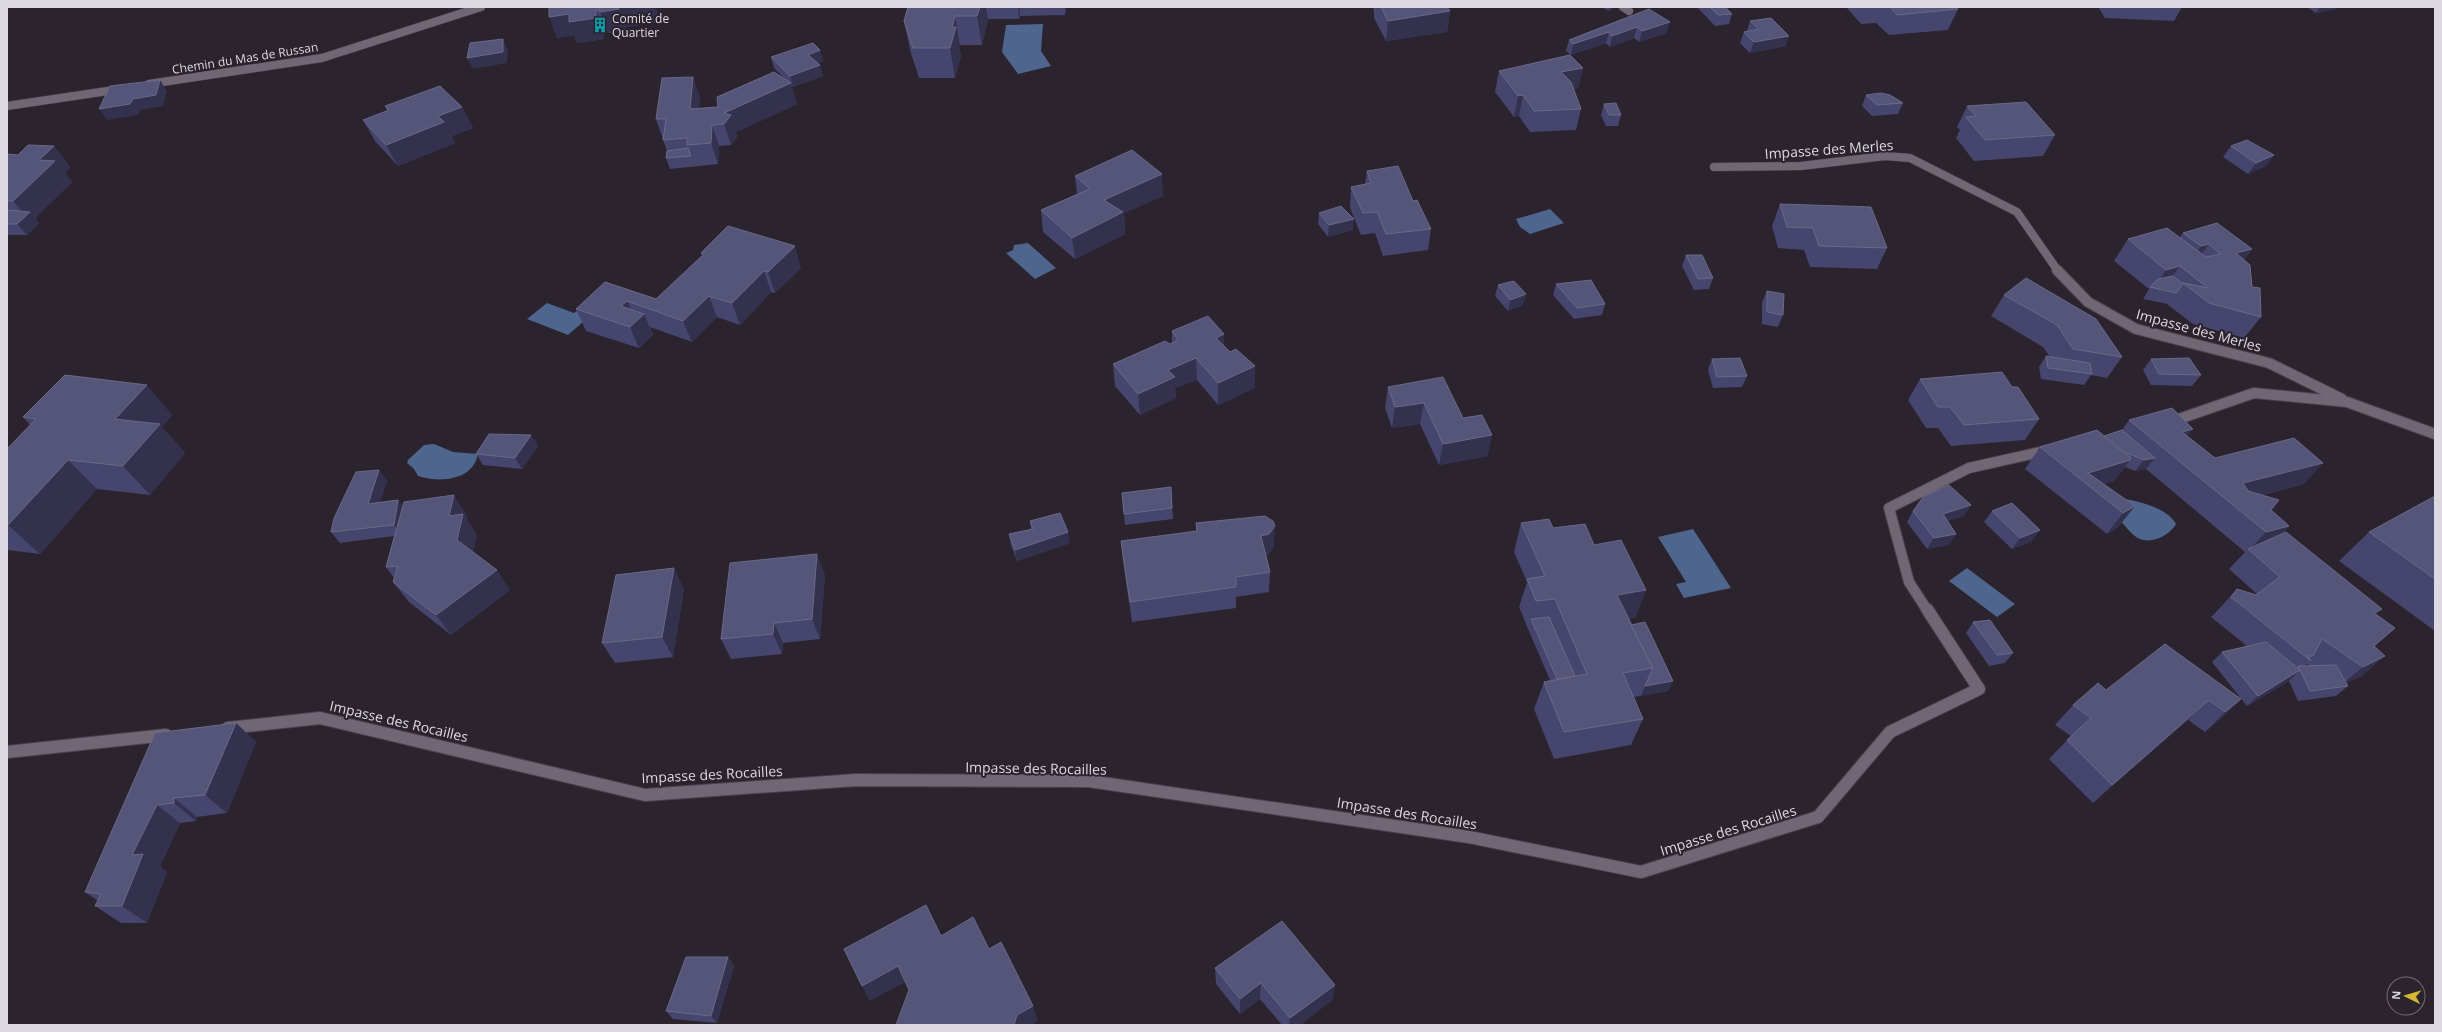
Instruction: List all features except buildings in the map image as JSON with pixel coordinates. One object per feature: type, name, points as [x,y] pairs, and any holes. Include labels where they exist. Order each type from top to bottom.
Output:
[{"type":"street","name":"Chemin du Mas de Russan","points":[[7,106],[322,58],[481,7]]},
{"type":"street","name":"Impasse des Merles","points":[[1714,167],[1801,166],[1885,156],[1910,158],[2017,212],[2055,268],[2088,302],[2136,329],[2269,363],[2347,402]]},
{"type":"street","points":[[2159,425],[2254,393],[2347,402],[2435,434]]},
{"type":"street","name":"Impasse des Rocailles","points":[[218,729],[320,718],[645,795],[856,780],[1089,781],[1469,837],[1641,872],[1818,817],[1890,732],[1979,689],[1909,582],[1889,508],[1969,468],[2060,448]]},
{"type":"street","points":[[7,752],[179,733]]},
{"type":"water","points":[[1043,24],[1041,51],[1051,66],[1018,74],[1002,52],[1006,25]]},
{"type":"water","points":[[1550,209],[1564,223],[1530,234],[1520,227],[1516,219]]},
{"type":"water","points":[[1028,243],[1056,268],[1035,279],[1006,253],[1013,250],[1014,245]]},
{"type":"water","points":[[547,303],[574,313],[578,310],[591,315],[568,335],[527,319]]},
{"type":"water","points":[[434,444],[453,452],[478,454],[475,463],[462,475],[454,478],[436,479],[418,476],[414,469],[407,463],[408,460],[424,445]]},
{"type":"water","points":[[2118,498],[2150,505],[2166,513],[2176,524],[2170,532],[2161,538],[2150,540],[2140,539],[2117,517]]},
{"type":"water","points":[[1693,529],[1731,588],[1684,598],[1676,584],[1686,582],[1658,537]]},
{"type":"water","points":[[1967,568],[2015,604],[1997,617],[1949,581]]},
{"type":"place","name":"Comité de Quartier","points":[[600,25]]}]
